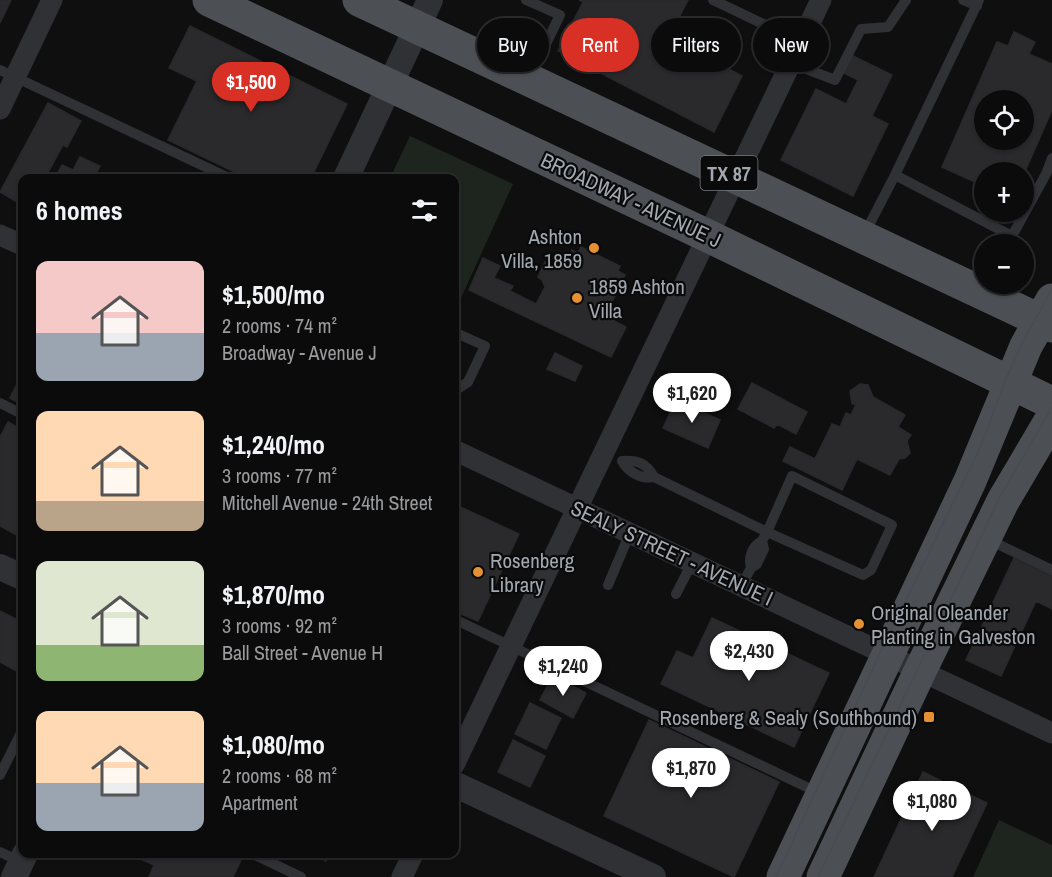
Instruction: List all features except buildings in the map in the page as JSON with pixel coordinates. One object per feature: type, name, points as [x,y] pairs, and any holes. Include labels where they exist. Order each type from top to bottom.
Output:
[{"type":"main road","name":"BROADWAY - AVENUE J","points":[[209,0],[708,236],[1052,403]]},
{"type":"main road","name":"TX 87","points":[[369,2],[423,13],[529,80],[863,236],[1048,315]]},
{"type":"main road","points":[[783,877],[970,481],[1026,346],[1048,315]]},
{"type":"main road","points":[[823,877],[985,538],[1020,470],[1052,418]]},
{"type":"street","points":[[0,109],[8,74],[52,0]]},
{"type":"street","points":[[812,18],[821,0]]},
{"type":"street","points":[[348,174],[423,13]]},
{"type":"street","points":[[459,755],[579,509],[614,458],[708,236],[787,72]]},
{"type":"street","points":[[0,235],[18,244]]},
{"type":"street","name":"SEALY STREET - AVENUE I","points":[[459,452],[692,563],[746,577],[887,656],[1052,733]]},
{"type":"street","points":[[0,567],[18,575]]},
{"type":"street","points":[[459,786],[652,877]]},
{"type":"street","points":[[402,877],[411,858]]},
{"type":"lane","points":[[526,0],[560,15],[529,80]]},
{"type":"lane","points":[[713,0],[753,19]]},
{"type":"lane","points":[[814,72],[835,80],[861,29],[888,27],[906,0]]},
{"type":"lane","points":[[863,236],[978,3],[963,0]]},
{"type":"lane","points":[[8,74],[221,174]]},
{"type":"lane","points":[[895,175],[1012,236],[1046,174],[1052,158]]},
{"type":"lane","points":[[459,334],[485,346],[468,382],[459,388]]},
{"type":"lane","points":[[0,404],[18,412]]},
{"type":"lane","points":[[614,458],[633,460],[648,467],[654,477],[764,537],[863,575],[871,570],[892,525],[792,476],[764,537],[755,545],[746,577]]},
{"type":"lane","points":[[608,585],[630,533]]},
{"type":"lane","points":[[985,538],[1052,570]]},
{"type":"lane","points":[[676,594],[692,563]]},
{"type":"lane","points":[[459,621],[822,794]]},
{"type":"lane","points":[[0,775],[18,739]]},
{"type":"lane","points":[[261,858],[301,877]]},
{"type":"shaded area","points":[[410,136],[513,184],[461,298],[459,297],[459,174],[392,174]]},
{"type":"shaded area","points":[[999,820],[1052,845],[1052,877],[973,877]]},
{"type":"tram line","points":[[776,877],[880,653],[981,446],[1022,343],[1052,289]]},
{"type":"tram line","points":[[818,877],[1000,497],[1052,407]]},
{"type":"place","name":"Ashton Villa, 1859","points":[[594,248]]},
{"type":"place","name":"1859 Ashton Villa","points":[[577,298]]},
{"type":"place","name":"Rosenberg Library","points":[[478,572]]},
{"type":"place","name":"Original Oleander Planting in Galveston","points":[[859,624]]},
{"type":"place","name":"Rosenberg & Sealy (Southbound)","points":[[929,717]]}]
